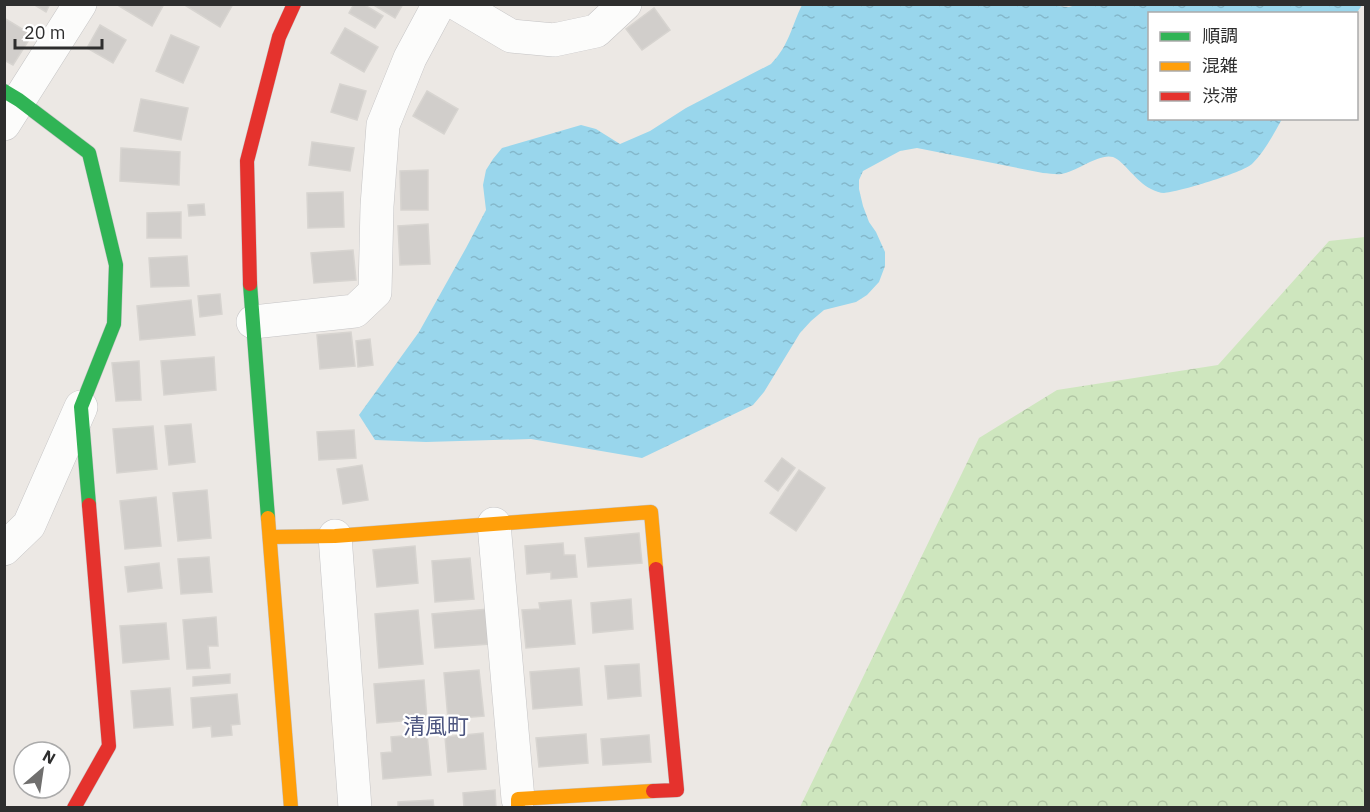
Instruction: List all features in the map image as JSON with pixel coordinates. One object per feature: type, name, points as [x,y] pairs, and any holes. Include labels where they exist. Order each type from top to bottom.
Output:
[{"type":"street","points":[[4,549],[29,525],[81,407],[114,324],[116,265],[89,153],[9,105],[80,4]]},
{"type":"street","points":[[291,807],[250,284],[248,162],[279,37],[294,4]]},
{"type":"street","points":[[253,322],[355,311],[375,292],[377,206],[383,125],[410,58],[439,4]]},
{"type":"street","points":[[457,4],[511,36],[554,39],[596,31],[625,4]]},
{"type":"street","points":[[74,807],[109,746],[81,407]]},
{"type":"street","points":[[270,537],[335,536],[651,512],[677,790],[518,803],[494,524]]},
{"type":"street","points":[[335,536],[355,807]]},
{"type":"green space","points":[[1365,237],[1365,807],[800,807],[979,438],[1057,390],[1218,365],[1329,241]]},
{"type":"water","points":[[1079,4],[1362,5],[1357,12],[1148,12],[1148,120],[1281,120],[1265,148],[1252,164],[1223,177],[1162,193],[1146,186],[1113,157],[1107,156],[1067,173],[1057,174],[917,148],[900,151],[863,171],[859,180],[859,189],[863,206],[885,252],[885,266],[879,282],[867,295],[856,302],[824,310],[811,321],[800,333],[764,392],[753,405],[642,458],[531,439],[426,442],[375,440],[359,415],[419,332],[466,248],[486,210],[483,185],[486,170],[502,148],[581,125],[596,129],[620,144],[650,131],[686,108],[771,64],[786,42],[802,5],[1046,5],[1069,7]]},
{"type":"building","points":[[33,4],[50,4],[46,12]]},
{"type":"building","points":[[120,4],[164,4],[152,26],[119,6]]},
{"type":"building","points":[[183,4],[233,4],[220,27]]},
{"type":"building","points":[[354,4],[363,4],[383,16],[375,28],[349,13]]},
{"type":"building","points":[[372,4],[403,4],[395,18]]},
{"type":"building","points":[[654,8],[670,30],[642,50],[626,29]]},
{"type":"building","points":[[4,18],[32,35],[13,65],[4,60]]},
{"type":"building","points":[[100,25],[126,40],[113,63],[87,48]]},
{"type":"building","points":[[345,28],[378,47],[364,72],[331,53]]},
{"type":"building","points":[[171,35],[199,47],[183,83],[156,71]]},
{"type":"building","points":[[340,84],[366,91],[357,120],[331,112]]},
{"type":"building","points":[[427,91],[458,109],[444,134],[413,116]]},
{"type":"building","points":[[141,99],[188,108],[181,140],[134,131]]},
{"type":"building","points":[[312,142],[354,148],[350,171],[309,165]]},
{"type":"building","points":[[121,148],[180,152],[179,185],[120,181]]},
{"type":"building","points":[[428,170],[428,210],[401,210],[400,171]]},
{"type":"building","points":[[343,192],[344,227],[308,228],[307,193]]},
{"type":"building","points":[[204,204],[205,215],[189,216],[188,205]]},
{"type":"building","points":[[181,212],[181,238],[147,238],[147,213]]},
{"type":"building","points":[[428,224],[430,264],[400,265],[398,226]]},
{"type":"building","points":[[353,250],[356,280],[314,283],[311,253]]},
{"type":"building","points":[[187,256],[189,286],[151,287],[149,258]]},
{"type":"building","points":[[220,294],[222,314],[200,317],[198,296]]},
{"type":"building","points":[[191,300],[195,335],[140,340],[137,306]]},
{"type":"building","points":[[351,332],[355,366],[320,369],[317,335]]},
{"type":"building","points":[[370,339],[373,365],[358,367],[356,341]]},
{"type":"building","points":[[214,357],[216,390],[164,395],[161,361]]},
{"type":"building","points":[[139,361],[141,400],[116,401],[112,363]]},
{"type":"building","points":[[191,424],[195,462],[169,465],[165,426]]},
{"type":"building","points":[[153,426],[157,469],[117,473],[113,429]]},
{"type":"building","points":[[354,430],[356,458],[319,460],[317,432]]},
{"type":"building","points":[[782,458],[795,468],[778,491],[765,481]]},
{"type":"building","points":[[362,465],[368,500],[343,504],[337,469]]},
{"type":"building","points":[[799,470],[825,488],[796,531],[770,513]]},
{"type":"building","points":[[207,490],[211,538],[178,541],[173,493]]},
{"type":"building","points":[[156,497],[161,546],[125,549],[120,501]]},
{"type":"building","points":[[639,533],[642,563],[588,567],[585,538]]},
{"type":"building","points":[[563,543],[564,555],[575,555],[577,577],[551,579],[551,572],[527,574],[525,546]]},
{"type":"building","points":[[415,546],[418,583],[377,587],[373,550]]},
{"type":"building","points":[[209,557],[212,592],[181,594],[178,559]]},
{"type":"building","points":[[470,558],[474,599],[435,602],[432,561]]},
{"type":"building","points":[[159,563],[162,588],[128,592],[125,567]]},
{"type":"building","points":[[631,599],[633,629],[593,633],[591,603]]},
{"type":"building","points":[[571,600],[575,644],[526,648],[522,610],[540,609],[539,603]]},
{"type":"building","points":[[488,609],[490,644],[435,648],[432,614]]},
{"type":"building","points":[[418,610],[423,664],[379,668],[375,614]]},
{"type":"building","points":[[216,617],[218,646],[208,646],[210,668],[187,669],[183,620]]},
{"type":"building","points":[[166,623],[169,659],[123,663],[120,626]]},
{"type":"building","points":[[639,664],[641,696],[608,699],[605,666]]},
{"type":"building","points":[[579,668],[582,705],[533,709],[530,672]]},
{"type":"building","points":[[479,670],[484,716],[448,719],[444,673]]},
{"type":"building","points":[[230,674],[230,683],[193,686],[193,677]]},
{"type":"building","points":[[424,680],[427,719],[377,723],[374,684]]},
{"type":"building","points":[[170,688],[173,725],[134,728],[131,691]]},
{"type":"building","points":[[237,694],[240,724],[231,725],[232,735],[212,737],[211,726],[193,728],[191,698]]},
{"type":"building","points":[[483,733],[486,769],[448,772],[445,737]]},
{"type":"building","points":[[427,734],[431,775],[383,779],[381,753],[392,752],[391,737]]},
{"type":"building","points":[[586,734],[588,763],[539,767],[536,738]]},
{"type":"building","points":[[649,735],[651,762],[603,765],[601,739]]},
{"type":"building","points":[[495,790],[496,808],[464,808],[463,793]]},
{"type":"building","points":[[433,800],[434,808],[398,808],[398,802]]},
{"type":"traffic: fast","points":[[4,91],[89,153],[116,265],[114,324],[81,407],[89,505]]},
{"type":"traffic: fast","points":[[250,284],[268,518]]},
{"type":"traffic: slow","points":[[270,537],[335,536],[651,512],[656,569]]},
{"type":"traffic: slow","points":[[268,518],[291,808]]},
{"type":"traffic: slow","points":[[518,808],[518,799],[653,791]]},
{"type":"traffic: jam","points":[[250,284],[247,161],[279,37],[294,4]]},
{"type":"traffic: jam","points":[[74,808],[109,746],[89,505]]},
{"type":"traffic: jam","points":[[653,791],[677,790],[656,569]]},
{"type":"district","name":"清風町","points":[[436,726]]}]
